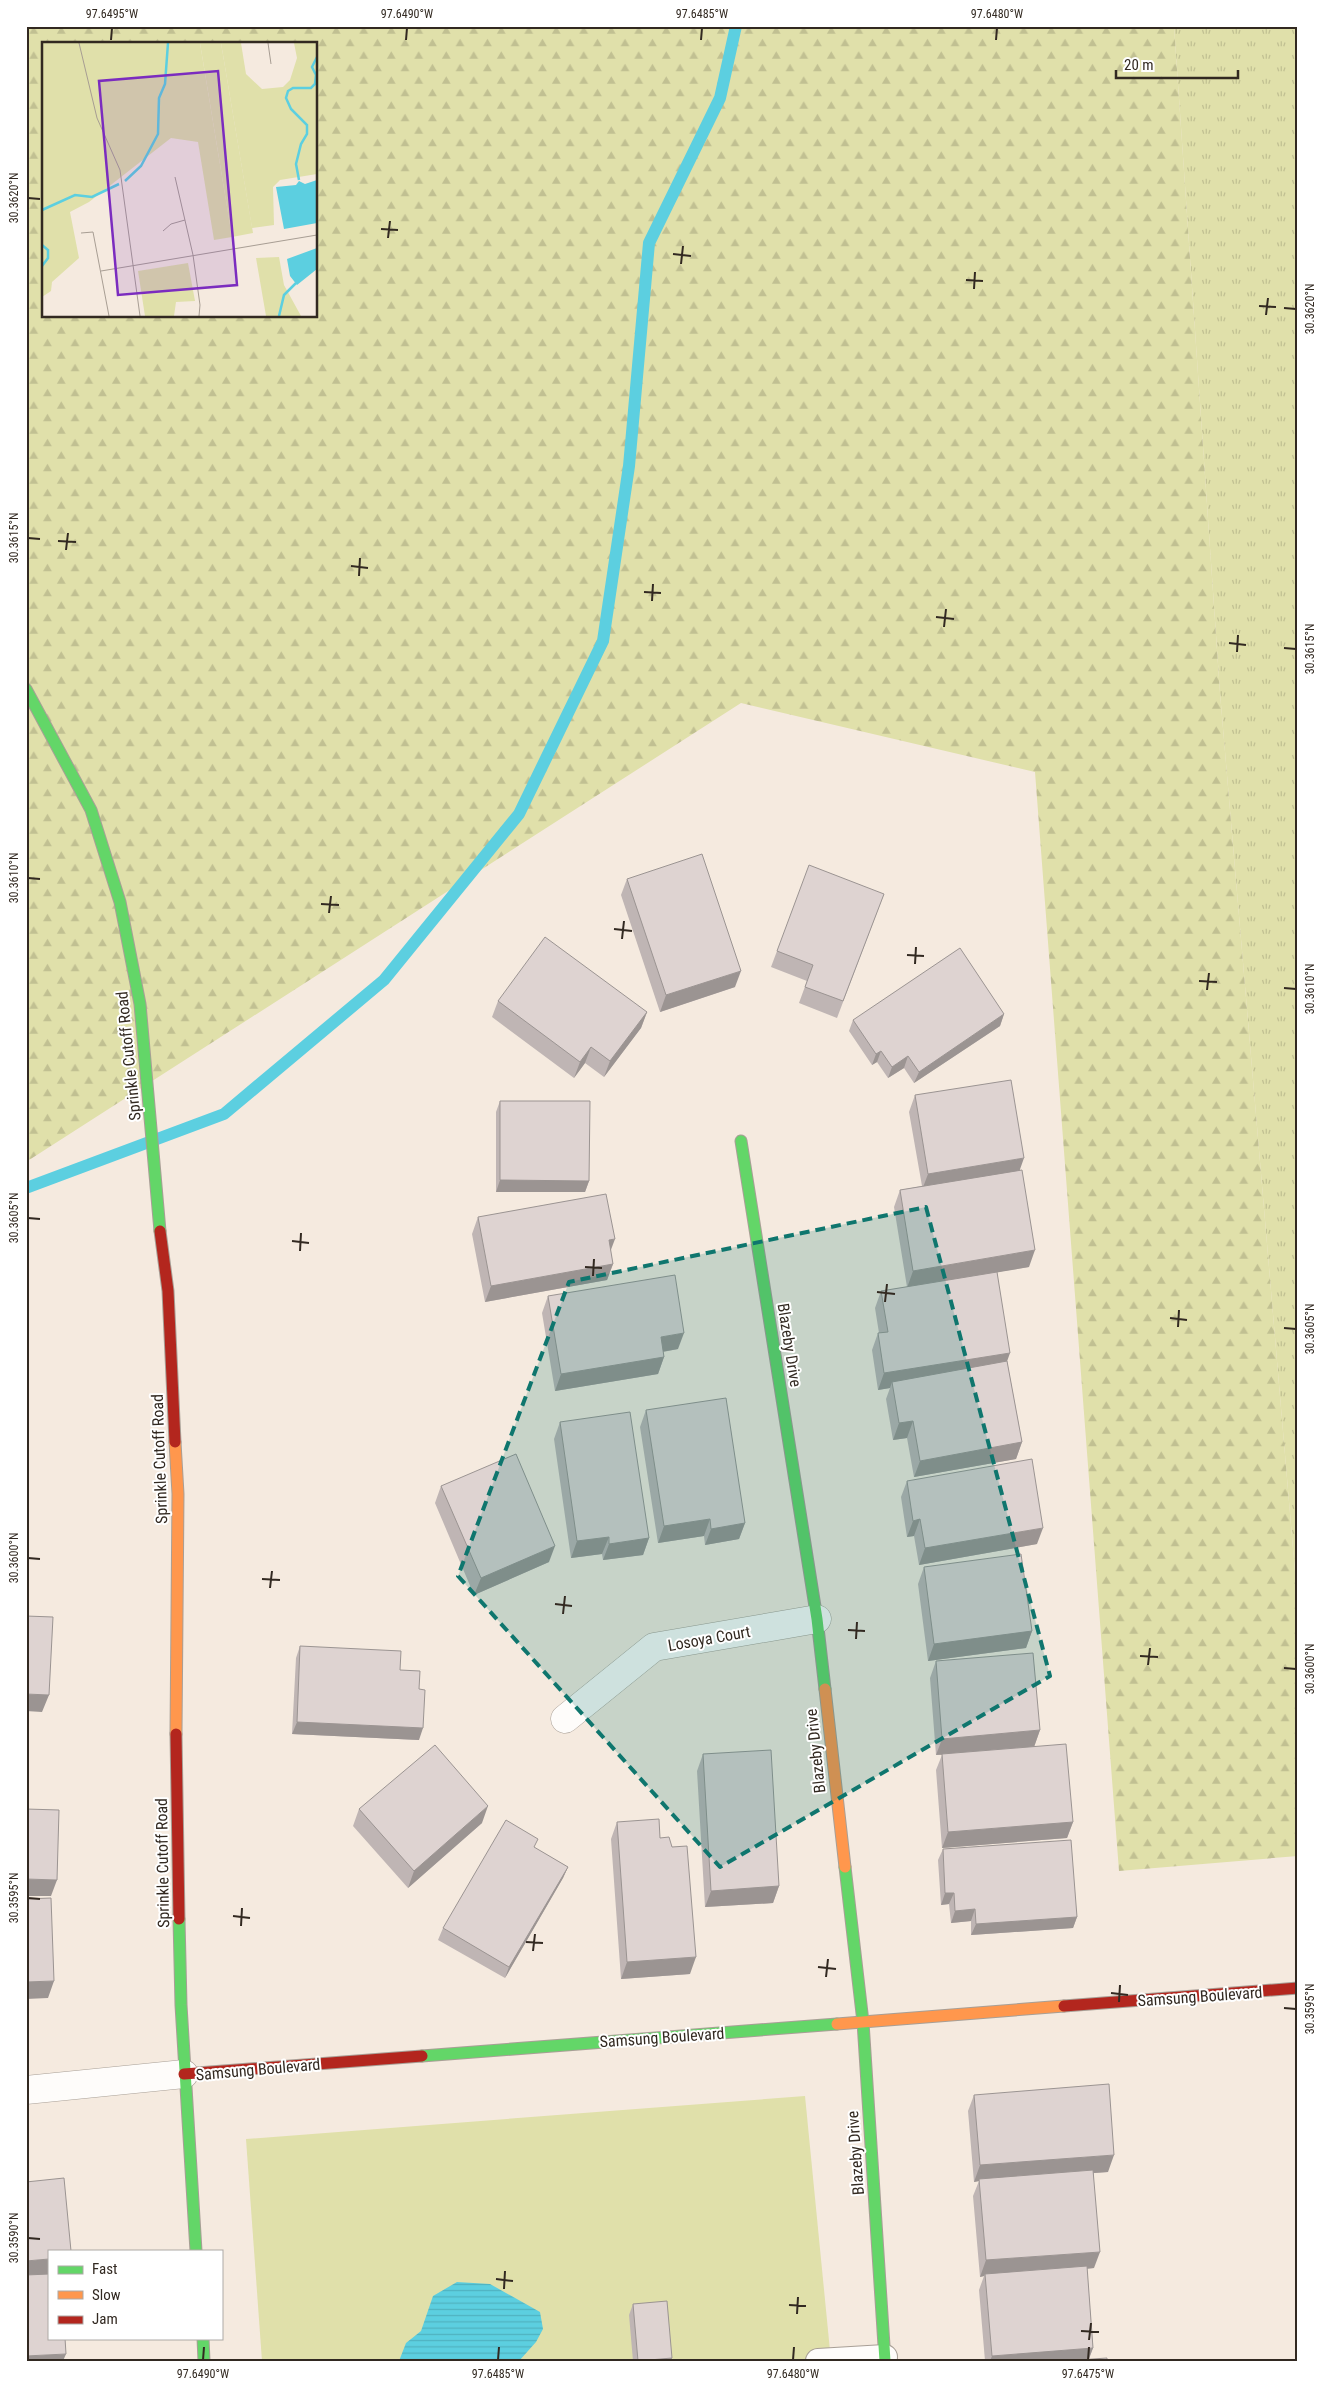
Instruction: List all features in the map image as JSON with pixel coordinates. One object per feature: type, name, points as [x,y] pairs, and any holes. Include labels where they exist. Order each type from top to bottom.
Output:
[{"type":"street","name":"Sprinkle Cutoff Road","points":[[26,689],[91,810],[120,902],[140,1004],[160,1236],[168,1291],[178,1494],[176,1794],[184,2074],[196,2250]]},
{"type":"street","name":"Blazeby Drive","points":[[741,1141],[817,1619],[863,2022],[885,2359]]},
{"type":"street","name":"Losoya Court","points":[[565,1719],[654,1647],[817,1619]]},
{"type":"street","name":"Samsung Boulevard","points":[[26,2090],[184,2074],[1298,1988]]},
{"type":"street","points":[[202,2340],[204,2361]]},
{"type":"lane","points":[[818,2361],[885,2359]]},
{"type":"highlighted area","points":[[926,1207],[1050,1676],[720,1867],[458,1576],[569,1282]]},
{"type":"green space","points":[[26,26],[1174,26],[1220,693],[1298,1607],[1298,1856],[1119,1871],[1035,772],[741,703],[26,1162]]},
{"type":"green space","points":[[1174,26],[1298,26],[1298,1607],[1220,693]]},
{"type":"green space","points":[[805,2096],[831,2361],[262,2361],[246,2139]]},
{"type":"water","points":[[457,2282],[490,2284],[540,2312],[543,2329],[536,2342],[519,2361],[399,2361],[406,2343],[421,2331],[433,2296]]},
{"type":"building","points":[[702,854],[741,971],[666,995],[627,879]]},
{"type":"building","points":[[809,865],[884,894],[843,1001],[805,987],[813,965],[777,951]]},
{"type":"building","points":[[545,937],[647,1012],[610,1061],[591,1047],[580,1062],[498,1001]]},
{"type":"building","points":[[960,948],[1004,1014],[919,1072],[908,1056],[892,1067],[881,1051],[876,1054],[853,1020]]},
{"type":"building","points":[[1011,1080],[1024,1158],[928,1174],[915,1095]]},
{"type":"building","points":[[500,1101],[590,1101],[589,1181],[500,1180]]},
{"type":"building","points":[[1022,1170],[1035,1250],[913,1271],[900,1190]]},
{"type":"building","points":[[606,1194],[615,1239],[609,1240],[613,1264],[491,1286],[478,1217]]},
{"type":"building","points":[[997,1272],[1010,1353],[884,1373],[878,1333],[888,1332],[881,1291]]},
{"type":"building","points":[[675,1275],[684,1333],[661,1337],[664,1357],[561,1374],[548,1296]]},
{"type":"building","points":[[1007,1361],[1022,1442],[920,1461],[913,1421],[899,1423],[892,1382]]},
{"type":"building","points":[[726,1398],[745,1523],[711,1529],[710,1519],[664,1526],[646,1410]]},
{"type":"building","points":[[630,1412],[649,1538],[609,1544],[609,1537],[577,1541],[560,1422]]},
{"type":"building","points":[[516,1454],[555,1546],[481,1578],[441,1486]]},
{"type":"building","points":[[1032,1459],[1043,1528],[925,1548],[920,1519],[913,1521],[907,1481]]},
{"type":"building","points":[[1021,1554],[1032,1631],[934,1644],[924,1567]]},
{"type":"building","points":[[26,1616],[53,1617],[49,1695],[26,1694]]},
{"type":"building","points":[[300,1646],[401,1651],[400,1670],[420,1671],[419,1689],[425,1690],[423,1728],[297,1722]]},
{"type":"building","points":[[1033,1653],[1040,1730],[942,1739],[936,1661]]},
{"type":"building","points":[[1066,1744],[1073,1822],[948,1832],[942,1754]]},
{"type":"building","points":[[435,1745],[488,1806],[414,1871],[359,1809]]},
{"type":"building","points":[[771,1750],[779,1886],[711,1891],[703,1754]]},
{"type":"building","points":[[26,1809],[59,1810],[57,1880],[26,1879]]},
{"type":"building","points":[[659,1819],[660,1838],[669,1837],[672,1847],[687,1846],[696,1957],[627,1962],[617,1822]]},
{"type":"building","points":[[506,1820],[538,1839],[534,1847],[568,1867],[509,1967],[443,1928]]},
{"type":"building","points":[[1071,1840],[1077,1917],[976,1924],[975,1909],[955,1911],[954,1893],[945,1893],[943,1849]]},
{"type":"building","points":[[51,1898],[54,1981],[26,1982],[26,1899]]},
{"type":"building","points":[[1109,2084],[1114,2155],[980,2165],[974,2095]]},
{"type":"building","points":[[1093,2170],[1100,2252],[986,2260],[979,2179]]},
{"type":"building","points":[[64,2178],[71,2250],[48,2250],[48,2259],[26,2261],[26,2182]]},
{"type":"building","points":[[1087,2266],[1093,2348],[992,2356],[985,2274]]},
{"type":"building","points":[[48,2274],[48,2340],[65,2340],[66,2354],[26,2356],[26,2275]]},
{"type":"building","points":[[667,2301],[672,2358],[638,2361],[633,2304]]},
{"type":"building","points":[[1107,2358],[1107,2361],[1064,2361]]},
{"type":"waterway","points":[[26,1188],[224,1114],[384,980],[519,814],[603,641],[629,466],[649,243],[720,98],[736,26]]},
{"type":"traffic: fast","points":[[26,689],[91,810],[120,902],[140,1004],[160,1231]]},
{"type":"traffic: fast","points":[[741,1141],[817,1619],[825,1689]]},
{"type":"traffic: fast","points":[[845,1867],[863,2022],[885,2361]]},
{"type":"traffic: fast","points":[[179,1919],[181,2005],[196,2250]]},
{"type":"traffic: fast","points":[[422,2056],[837,2024]]},
{"type":"traffic: fast","points":[[203,2340],[204,2361]]},
{"type":"traffic: slow","points":[[175,1442],[178,1494],[176,1734]]},
{"type":"traffic: slow","points":[[825,1689],[845,1867]]},
{"type":"traffic: slow","points":[[837,2024],[1064,2006]]},
{"type":"traffic: jam","points":[[160,1231],[168,1291],[175,1442]]},
{"type":"traffic: jam","points":[[176,1734],[179,1919]]},
{"type":"traffic: jam","points":[[1064,2006],[1298,1988]]},
{"type":"traffic: jam","points":[[184,2074],[422,2056]]}]
